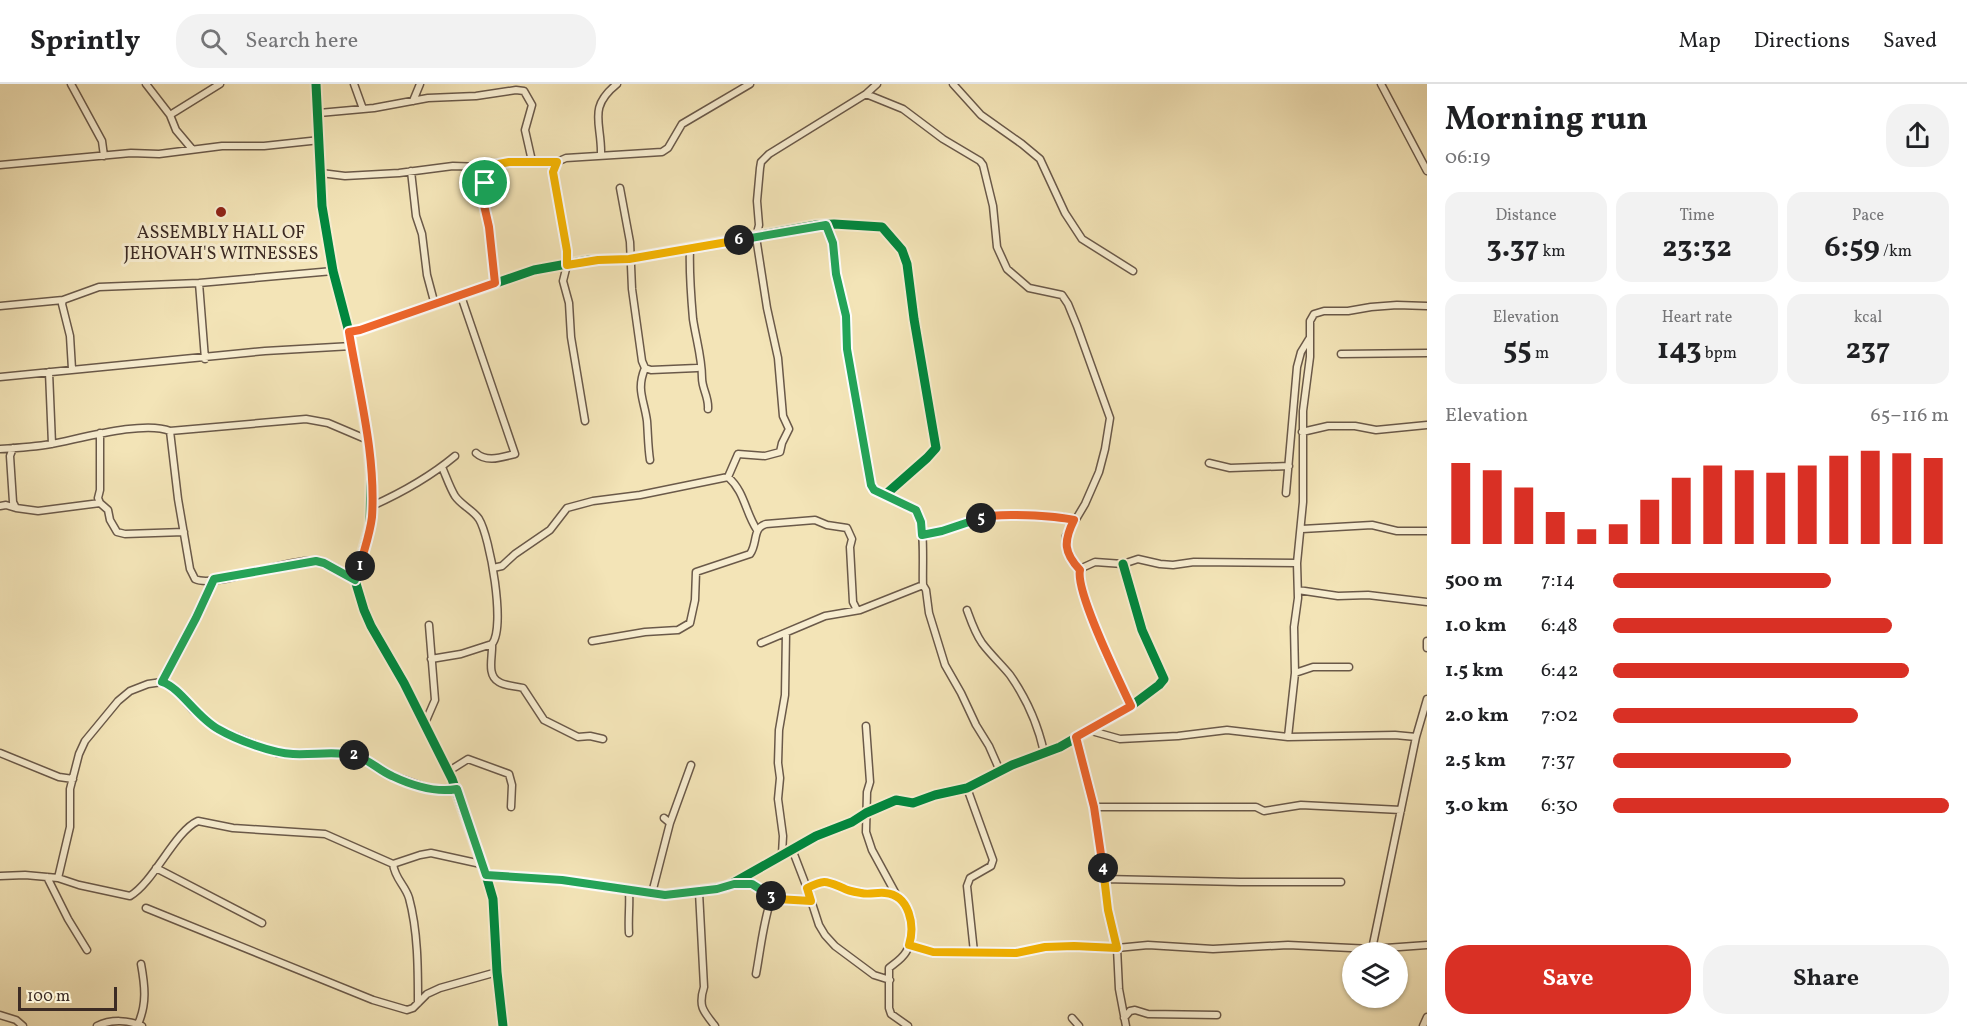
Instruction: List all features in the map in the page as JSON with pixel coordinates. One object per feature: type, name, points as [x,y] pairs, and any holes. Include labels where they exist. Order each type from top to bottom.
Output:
[{"type":"street","points":[[71,84],[102,141],[104,156]]},
{"type":"street","points":[[146,84],[192,149]]},
{"type":"street","points":[[170,115],[220,84]]},
{"type":"street","points":[[316,84],[322,206],[333,271],[352,346],[368,440],[372,506],[370,526],[355,580],[371,626],[425,723],[457,789],[486,875],[493,898],[503,1026]]},
{"type":"street","points":[[354,84],[363,109]]},
{"type":"street","points":[[413,101],[420,84]]},
{"type":"street","points":[[494,84],[494,92]]},
{"type":"street","points":[[601,155],[602,137],[597,118],[600,102],[617,84]]},
{"type":"street","points":[[321,173],[345,176],[453,166],[483,167],[509,162],[557,162],[566,158],[662,152],[668,148],[682,124],[750,84]]},
{"type":"street","points":[[728,477],[738,454],[765,456],[780,452],[789,429],[783,416],[778,358],[767,308],[756,237],[759,225],[757,201],[761,162],[769,154],[866,94],[877,84]]},
{"type":"street","points":[[953,84],[981,115],[1040,159],[1065,213],[1082,239],[1133,271]]},
{"type":"street","points":[[1380,84],[1427,171]]},
{"type":"street","points":[[319,114],[428,98],[524,91],[532,105],[525,130],[532,161]]},
{"type":"street","points":[[866,94],[903,110],[943,139],[980,161],[993,206],[997,247],[1006,268],[1029,288],[1062,295],[1068,304],[1110,418],[1099,472],[1085,504],[1066,536],[1066,546],[1072,561],[1080,570]]},
{"type":"street","points":[[0,165],[130,153],[159,154],[222,146],[264,146],[320,140]]},
{"type":"street","points":[[557,162],[553,172],[567,251],[567,265],[563,281],[569,303],[571,338],[585,421]]},
{"type":"street","points":[[483,167],[486,195],[484,205],[489,227],[495,283]]},
{"type":"street","points":[[411,171],[416,216],[422,234],[427,275],[435,305]]},
{"type":"street","points":[[620,189],[630,242],[629,259],[638,335],[645,368],[640,380],[641,398],[647,420],[650,460]]},
{"type":"street","points":[[826,225],[833,243],[836,274],[846,316],[847,349],[869,466],[869,480],[874,490],[916,510],[921,522],[923,585],[945,665],[1000,771]]},
{"type":"street","points":[[349,332],[534,270],[598,260],[629,259],[826,225],[882,227],[902,250],[907,264],[936,448],[885,495]]},
{"type":"street","points":[[690,249],[689,276],[693,320],[703,370],[702,380],[709,398],[708,409]]},
{"type":"street","points":[[0,306],[63,300],[99,287],[198,283],[333,271]]},
{"type":"street","points":[[198,283],[205,358]]},
{"type":"street","points":[[461,296],[515,454],[494,459],[481,457],[476,453]]},
{"type":"street","points":[[63,300],[70,336],[72,369]]},
{"type":"street","points":[[1288,737],[1295,673],[1294,627],[1298,590],[1297,563],[1302,530],[1302,432],[1310,321],[1317,312],[1347,311],[1379,306],[1427,306]]},
{"type":"street","points":[[1286,493],[1297,367],[1301,352],[1310,339]]},
{"type":"street","points":[[0,377],[266,351],[352,346]]},
{"type":"street","points":[[1341,354],[1427,353]]},
{"type":"street","points":[[645,368],[651,370],[697,368]]},
{"type":"street","points":[[49,372],[52,444]]},
{"type":"street","points":[[0,449],[52,444],[100,433],[152,428],[163,428],[170,431],[306,419],[328,423],[368,440]]},
{"type":"street","points":[[1302,432],[1328,426],[1354,426],[1376,430],[1427,425]]},
{"type":"street","points":[[170,431],[178,499],[193,576],[198,580],[214,579],[316,561],[355,580]]},
{"type":"street","points":[[100,433],[98,498],[108,510],[115,529],[120,534],[184,532]]},
{"type":"street","points":[[13,448],[10,456],[13,502],[16,508]]},
{"type":"street","points":[[372,506],[442,467],[455,456]]},
{"type":"street","points":[[1209,463],[1230,468],[1289,466]]},
{"type":"street","points":[[442,467],[456,497],[479,520],[493,568],[498,610],[490,667],[493,677],[499,683],[523,688],[544,720],[578,737],[590,736],[603,739]]},
{"type":"street","points":[[592,641],[645,632],[678,630],[690,623],[695,600],[696,572],[750,554],[754,548],[757,530],[750,519],[737,485],[728,477]]},
{"type":"street","points":[[493,568],[502,566],[522,548],[550,530],[567,508],[728,477]]},
{"type":"street","points":[[0,506],[38,511],[100,502]]},
{"type":"street","points":[[922,535],[985,516],[1008,515],[1074,520]]},
{"type":"street","points":[[757,530],[766,524],[815,520],[827,525],[847,528],[852,539],[850,547],[853,602],[857,610]]},
{"type":"street","points":[[1302,530],[1372,525],[1397,531],[1427,531]]},
{"type":"street","points":[[1080,570],[1095,562],[1123,564],[1138,559],[1173,565],[1194,562],[1297,563]]},
{"type":"street","points":[[734,884],[760,866],[816,836],[852,822],[896,800],[913,803],[935,795],[967,788],[1000,771],[1060,747],[1131,706],[1159,685],[1164,679],[1142,630],[1123,564]]},
{"type":"street","points":[[1080,570],[1082,588],[1104,650],[1131,706]]},
{"type":"street","points":[[162,682],[214,579]]},
{"type":"street","points":[[761,643],[825,616],[848,613],[923,585]]},
{"type":"street","points":[[1298,590],[1338,596],[1368,595],[1427,602]]},
{"type":"street","points":[[967,610],[975,633],[1002,665],[1022,695],[1036,726],[1044,752]]},
{"type":"street","points":[[425,723],[435,700],[429,625]]},
{"type":"street","points":[[782,854],[778,763],[779,730],[785,695],[786,633]]},
{"type":"street","points":[[1427,641],[1427,648]]},
{"type":"street","points":[[431,659],[461,654],[492,644]]},
{"type":"street","points":[[1295,673],[1313,667],[1349,667]]},
{"type":"street","points":[[57,878],[70,827],[70,789],[79,754],[85,741],[118,701],[135,688],[162,682],[173,687],[193,710],[217,729],[277,753],[347,754],[363,758],[391,775],[433,790],[457,789]]},
{"type":"street","points":[[1373,942],[1416,736],[1427,699]]},
{"type":"street","points":[[866,726],[870,782],[867,792],[866,832],[872,850],[897,897],[910,914],[912,930],[909,945],[902,957],[889,968],[889,1011],[908,1026]]},
{"type":"street","points":[[1088,729],[1120,739],[1178,736],[1227,730],[1288,737],[1416,736]]},
{"type":"street","points":[[1076,737],[1094,807],[1117,948],[1119,989],[1126,1026]]},
{"type":"street","points":[[0,753],[37,766],[59,777],[73,778]]},
{"type":"street","points":[[448,771],[468,759],[509,774],[512,785],[511,807]]},
{"type":"street","points":[[652,893],[670,823],[691,765]]},
{"type":"street","points":[[967,788],[993,860],[991,866],[970,878],[967,886],[974,952]]},
{"type":"street","points":[[1094,807],[1256,807],[1264,811],[1301,805],[1401,810]]},
{"type":"street","points":[[664,818],[670,823]]},
{"type":"street","points":[[0,876],[25,875],[57,878],[130,896],[189,827],[198,821],[243,829],[325,834],[393,864],[431,853],[481,864]]},
{"type":"street","points":[[792,849],[819,925],[835,946],[874,975],[890,980]]},
{"type":"street","points":[[393,864],[397,879],[408,895],[413,916],[418,971],[418,1003]]},
{"type":"street","points":[[156,868],[262,923]]},
{"type":"street","points":[[486,875],[562,880],[665,895],[699,892],[734,884],[752,884],[777,899],[811,901]]},
{"type":"street","points":[[47,877],[87,950]]},
{"type":"street","points":[[1104,879],[1341,882]]},
{"type":"street","points":[[807,888],[820,882],[832,882],[843,889],[866,894],[887,893],[897,897]]},
{"type":"street","points":[[629,890],[629,933]]},
{"type":"street","points":[[699,892],[704,987],[700,1000],[704,1013],[715,1026]]},
{"type":"street","points":[[756,974],[762,945],[762,931],[772,896]]},
{"type":"street","points":[[146,908],[373,1000],[407,1010],[440,988],[497,972]]},
{"type":"street","points":[[909,945],[933,952],[1016,953],[1045,947],[1074,946],[1117,948],[1149,945],[1213,949],[1288,945],[1342,948]]},
{"type":"street","points":[[1408,946],[1427,945]]},
{"type":"street","points":[[97,1026],[102,1023],[128,1021],[140,1025],[145,1005],[145,984],[141,964]]},
{"type":"street","points":[[1124,1018],[1130,1011],[1135,1010],[1157,1014],[1217,1015]]},
{"type":"street","points":[[0,1015],[16,1020],[23,1026]]},
{"type":"street","points":[[1423,1026],[1427,1017]]},
{"type":"street","points":[[1072,1018],[1079,1026]]},
{"type":"cycle path","points":[[316,84],[322,206],[333,271],[349,332],[368,440],[371,474],[370,526],[355,580],[371,626],[404,683],[452,779],[486,875],[493,899],[503,1026]]},
{"type":"cycle path","points":[[349,332],[534,270],[589,260],[629,259],[816,225],[882,227],[902,250],[907,264],[936,448],[885,495]]},
{"type":"cycle path","points":[[486,875],[562,880],[665,895],[726,887],[816,836],[852,822],[896,800],[913,803],[935,795],[967,788],[1012,765],[1060,747],[1131,706],[1164,679],[1142,630],[1123,564]]},
{"type":"place","name":"ASSEMBLY HALL OF JEHOVAH'S WITNESSES","points":[[221,212]]},
{"type":"route","points":[[509,162],[557,162],[553,172],[567,251],[567,265],[598,260],[629,259],[826,225],[835,254],[836,274],[846,316],[847,349],[869,466],[869,480],[874,490],[916,510],[921,522],[922,535],[942,531],[985,516],[1008,515],[1074,520],[1066,536],[1066,546],[1072,561],[1080,570],[1082,588],[1108,660],[1131,706],[1076,737],[1094,807],[1108,910],[1117,948],[1074,946],[1045,947],[1016,953],[933,952],[909,945],[912,938],[910,914],[897,897],[887,893],[866,894],[843,889],[832,882],[820,882],[807,888],[811,901],[777,899],[752,884],[734,884],[699,892],[665,895],[657,892],[645,893],[562,880],[486,875],[457,789],[433,790],[391,775],[363,758],[347,754],[277,753],[217,729],[193,710],[173,687],[162,682],[214,579],[316,561],[355,580],[372,517],[372,490],[368,440],[349,332],[495,283],[489,227],[484,205],[485,183],[483,167],[509,162]]}]
